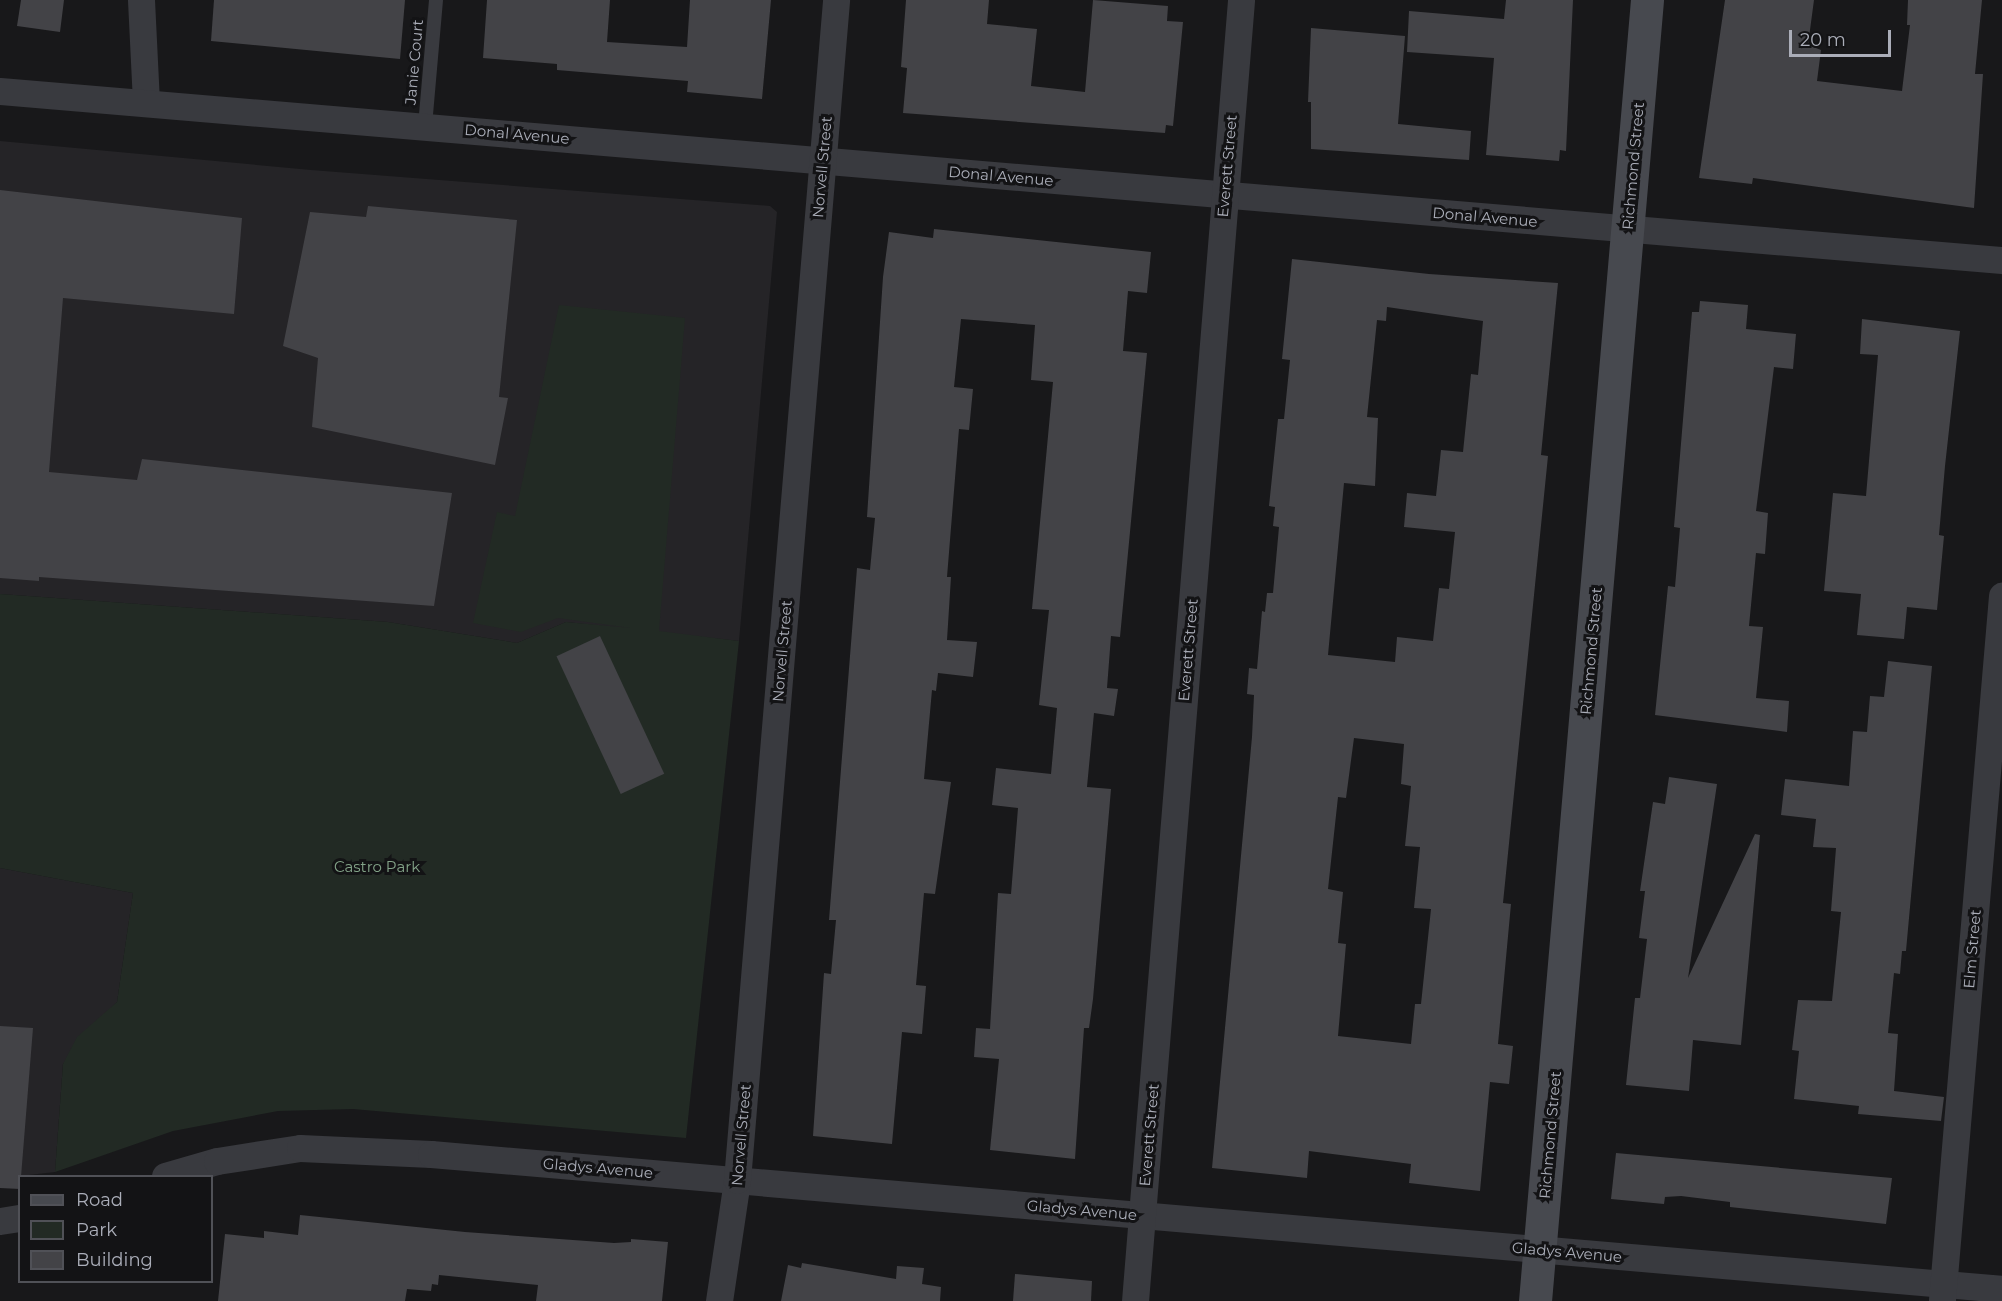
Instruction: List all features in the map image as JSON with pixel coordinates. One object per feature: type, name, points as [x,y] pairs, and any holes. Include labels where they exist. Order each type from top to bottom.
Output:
[{"type":"street","points":[[141,0],[146,104]]},
{"type":"street","name":"Norvell Street","points":[[719,1301],[737,1180],[836,0]]},
{"type":"street","name":"Everett Street","points":[[1135,1301],[1241,0]]},
{"type":"street","name":"Richmond Street","points":[[1535,1301],[1647,0]]},
{"type":"street","name":"Donal Avenue","points":[[0,91],[2002,260]]},
{"type":"street","name":"Elm Street","points":[[1943,1292],[2002,596]]},
{"type":"street","name":"Gladys Avenue","points":[[168,1175],[217,1161],[300,1148],[431,1154],[1540,1250],[1943,1292],[2002,1289]]},
{"type":"street","points":[[0,1221],[18,1218]]},
{"type":"lane","name":"Janie Court","points":[[425,126],[436,0]]},
{"type":"shaded area","points":[[0,141],[311,170],[770,206],[777,212],[739,641],[566,622],[517,643],[388,622],[0,594]]},
{"type":"shaded area","points":[[0,868],[133,893],[117,1002],[63,1064],[55,1172],[18,1175],[0,1185]]},
{"type":"green space","name":"Castro Park","points":[[559,305],[685,318],[659,631],[739,641],[686,1138],[353,1109],[278,1111],[173,1131],[55,1172],[63,1064],[77,1037],[117,1002],[133,893],[0,868],[0,594],[388,622],[517,643],[566,622],[631,628],[558,618],[521,632],[473,623],[497,512],[515,516]]},
{"type":"building","points":[[21,0],[64,0],[60,32],[17,26]]},
{"type":"building","points":[[214,0],[405,0],[400,59],[211,41]]},
{"type":"building","points":[[487,0],[610,0],[607,42],[687,47],[690,0],[771,0],[762,99],[687,92],[688,81],[557,70],[557,64],[483,58]]},
{"type":"building","points":[[906,0],[989,0],[987,24],[1037,29],[1031,86],[1085,92],[1093,0],[1168,6],[1167,21],[1183,22],[1173,126],[1166,125],[1165,133],[903,113],[907,68],[901,67]]},
{"type":"building","points":[[1506,0],[1573,0],[1566,151],[1560,150],[1559,161],[1486,155],[1494,58],[1407,52],[1409,11],[1504,19]]},
{"type":"building","points":[[1725,0],[1814,0],[1808,45],[1821,50],[1817,81],[1902,91],[1910,25],[1907,25],[1908,0],[1982,0],[1975,74],[1983,74],[1974,208],[1753,178],[1752,184],[1699,178]]},
{"type":"building","points":[[1311,28],[1405,36],[1398,124],[1471,131],[1469,160],[1311,149],[1311,102],[1308,102]]},
{"type":"building","points":[[0,190],[242,218],[234,314],[63,298],[49,472],[137,480],[142,459],[452,493],[434,606],[39,577],[39,581],[0,578]]},
{"type":"building","points":[[368,206],[517,220],[499,397],[508,398],[495,465],[312,427],[318,358],[283,346],[310,212],[366,217]]},
{"type":"building","points":[[934,229],[1151,252],[1147,293],[1128,291],[1123,351],[1147,353],[1120,637],[1111,636],[1107,688],[1118,689],[1114,716],[1094,713],[1087,787],[1111,789],[1093,999],[1089,1028],[1084,1028],[1075,1159],[990,1150],[999,1059],[974,1057],[976,1028],[990,1029],[998,893],[1011,894],[1018,808],[992,805],[996,768],[1051,774],[1057,708],[1039,705],[1049,610],[1032,609],[1053,382],[1031,380],[1035,325],[961,319],[954,387],[973,389],[969,430],[959,429],[947,577],[951,577],[947,640],[977,642],[973,677],[938,673],[936,691],[932,690],[924,779],[951,782],[935,894],[924,893],[916,985],[926,986],[922,1034],[902,1032],[892,1144],[813,1136],[824,973],[831,974],[836,920],[829,920],[857,568],[870,570],[875,518],[867,517],[883,277],[889,232],[933,238]]},
{"type":"building","points":[[1292,259],[1429,274],[1558,283],[1541,455],[1548,456],[1503,903],[1511,904],[1498,1044],[1513,1046],[1509,1084],[1490,1082],[1480,1191],[1409,1183],[1411,1164],[1309,1151],[1307,1178],[1212,1168],[1252,737],[1254,695],[1247,694],[1249,668],[1257,669],[1262,611],[1265,612],[1267,593],[1273,593],[1279,527],[1273,526],[1275,507],[1269,506],[1278,419],[1284,419],[1290,360],[1282,359]],"holes":[[[1387,307],[1483,321],[1478,375],[1471,374],[1463,452],[1441,450],[1436,496],[1407,493],[1404,527],[1455,532],[1449,589],[1439,588],[1433,641],[1397,637],[1395,662],[1328,655],[1344,483],[1375,486],[1378,418],[1367,417],[1377,320],[1386,321]],[[1354,738],[1404,744],[1401,784],[1411,786],[1405,846],[1420,847],[1414,908],[1431,909],[1421,1004],[1415,1004],[1411,1044],[1338,1036],[1346,944],[1338,943],[1343,892],[1328,889],[1338,797],[1346,798]]]},
{"type":"building","points":[[1700,301],[1748,305],[1746,329],[1796,334],[1793,369],[1774,367],[1756,511],[1768,513],[1765,554],[1756,553],[1749,626],[1763,627],[1756,698],[1789,701],[1787,732],[1655,715],[1668,586],[1675,587],[1680,528],[1674,527],[1692,312],[1699,312]]},
{"type":"building","points":[[1862,319],[1960,331],[1939,535],[1944,536],[1937,610],[1907,607],[1904,639],[1857,635],[1861,594],[1824,591],[1833,493],[1866,496],[1878,355],[1860,354]]},
{"type":"building","points":[[600,636],[664,774],[621,794],[556,656]]},
{"type":"building","points":[[1888,661],[1932,666],[1906,951],[1902,951],[1900,974],[1894,973],[1888,1033],[1898,1034],[1894,1091],[1944,1097],[1941,1121],[1858,1114],[1859,1106],[1794,1099],[1799,1051],[1792,1050],[1798,1000],[1832,1001],[1841,912],[1831,911],[1836,848],[1813,847],[1816,819],[1781,815],[1785,779],[1849,786],[1853,731],[1867,732],[1870,696],[1884,697]]},
{"type":"building","points":[[1669,777],[1717,784],[1688,978],[1755,834],[1760,835],[1741,1045],[1693,1040],[1689,1091],[1626,1085],[1635,998],[1640,998],[1647,939],[1639,938],[1645,891],[1640,891],[1653,802],[1665,804]]},
{"type":"building","points":[[0,1026],[33,1028],[21,1175],[18,1175],[18,1189],[0,1188]]},
{"type":"building","points":[[1616,1153],[1892,1178],[1886,1224],[1730,1207],[1730,1202],[1681,1196],[1665,1197],[1664,1204],[1611,1199]]},
{"type":"building","points":[[300,1215],[465,1232],[614,1243],[631,1242],[631,1239],[668,1242],[662,1301],[536,1301],[538,1285],[439,1275],[438,1285],[432,1284],[431,1291],[407,1289],[405,1301],[218,1301],[225,1234],[264,1238],[264,1231],[298,1235]]},
{"type":"building","points":[[802,1263],[896,1279],[897,1266],[924,1268],[922,1284],[941,1287],[940,1301],[781,1301],[788,1265],[801,1268]]},
{"type":"building","points":[[1015,1274],[1092,1281],[1091,1301],[1013,1301]]}]
